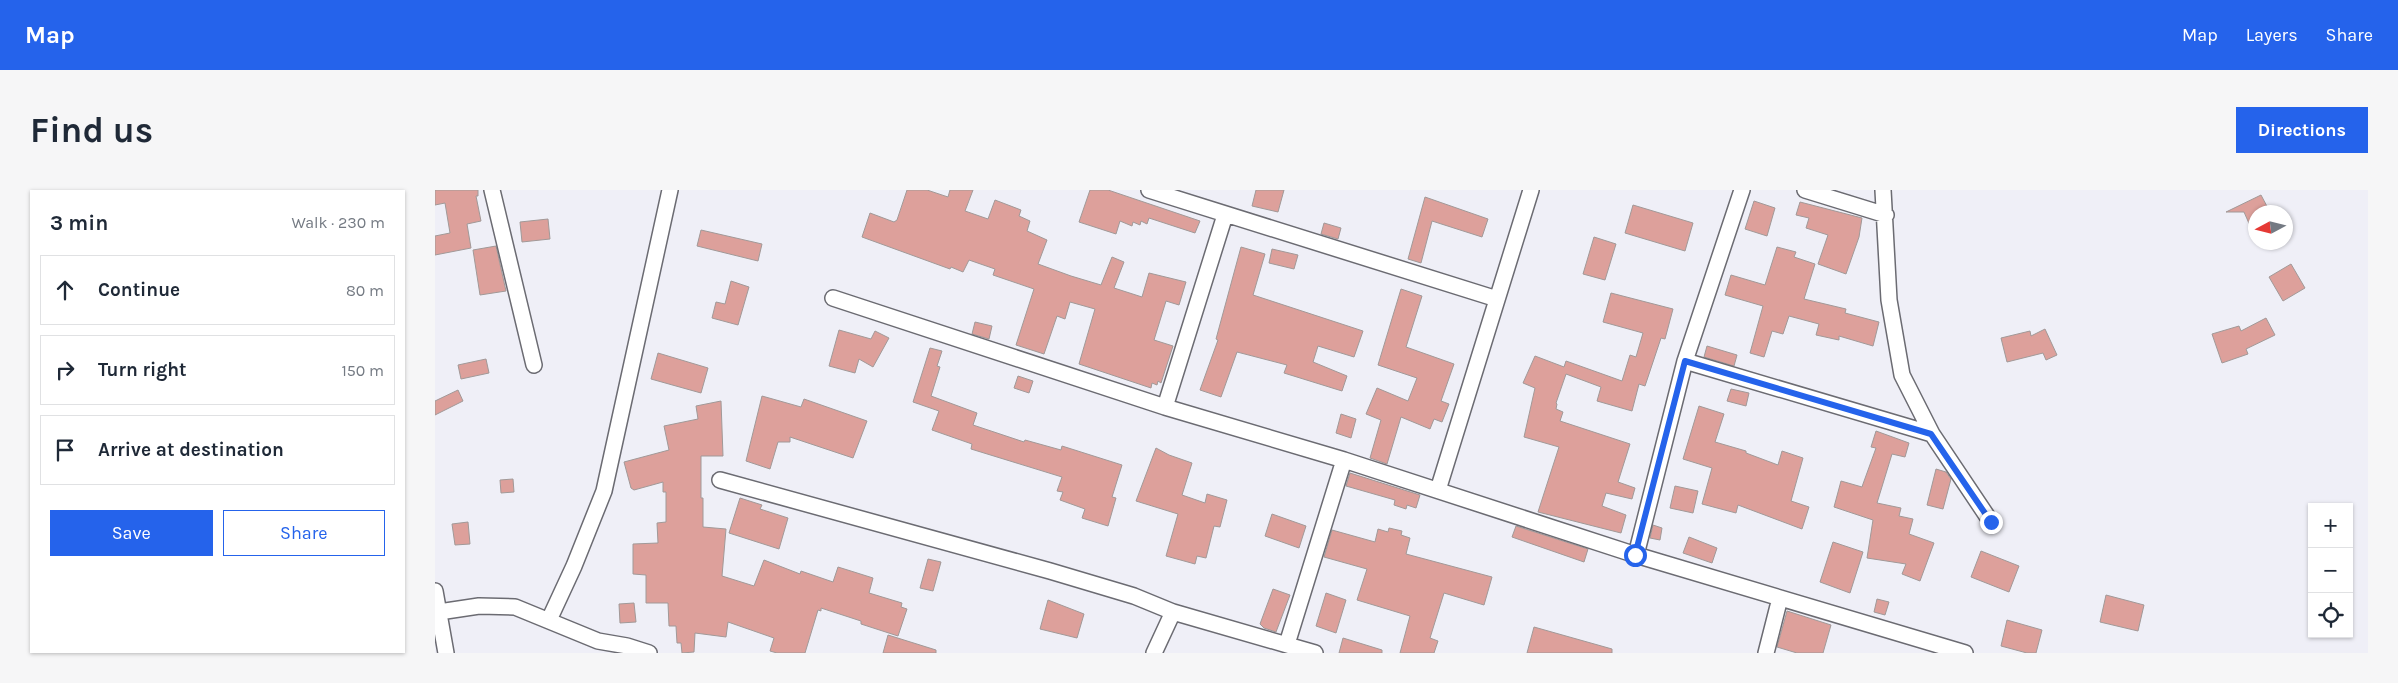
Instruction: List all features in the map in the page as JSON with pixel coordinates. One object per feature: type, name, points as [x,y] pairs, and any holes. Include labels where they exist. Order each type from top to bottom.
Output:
[{"type":"street","points":[[492,190],[534,365]]},
{"type":"street","points":[[549,620],[574,566],[604,491],[671,190]]},
{"type":"street","points":[[1149,190],[1497,298]]},
{"type":"street","points":[[1438,490],[1531,190]]},
{"type":"street","points":[[1635,555],[1685,361],[1742,190]]},
{"type":"street","points":[[1805,190],[1886,214]]},
{"type":"street","points":[[1883,190],[1886,214],[1889,300],[1902,375],[1931,434],[1991,522]]},
{"type":"street","points":[[1165,407],[1225,215]]},
{"type":"street","points":[[833,298],[1165,407],[1344,460],[1635,555],[1965,653]]},
{"type":"street","points":[[1685,361],[1931,434]]},
{"type":"street","points":[[1287,644],[1344,460]]},
{"type":"street","points":[[720,480],[1050,571],[1134,596],[1173,612],[1315,653]]},
{"type":"street","points":[[435,592],[446,653]]},
{"type":"street","points":[[1766,653],[1780,598]]},
{"type":"street","points":[[439,612],[496,605],[515,607],[549,620],[572,632],[598,641],[649,653]]},
{"type":"street","points":[[1154,653],[1173,612]]},
{"type":"building","points":[[435,190],[478,190],[478,196],[476,196],[481,221],[467,224],[471,248],[435,255],[435,236],[450,233],[445,203],[435,205]]},
{"type":"building","points":[[907,190],[927,190],[948,197],[950,190],[973,190],[965,211],[988,219],[995,200],[1021,210],[1019,216],[1030,221],[1027,231],[1047,240],[1038,264],[1071,276],[1101,285],[1112,257],[1124,262],[1114,288],[1142,297],[1149,273],[1186,282],[1179,305],[1166,301],[1154,340],[1173,346],[1161,383],[1158,381],[1157,385],[1152,383],[1151,388],[1079,364],[1095,309],[1070,302],[1065,319],[1057,316],[1044,354],[1016,345],[1034,289],[993,275],[995,269],[969,260],[963,272],[862,237],[870,213],[894,222],[897,220]]},
{"type":"building","points":[[1090,190],[1108,190],[1200,221],[1195,233],[1149,218],[1147,224],[1141,221],[1140,225],[1133,222],[1132,226],[1120,221],[1116,234],[1079,222]]},
{"type":"building","points":[[1256,190],[1284,190],[1278,212],[1252,206]]},
{"type":"building","points":[[2261,195],[2266,205],[2248,205],[2248,221],[2244,212],[2226,212]]},
{"type":"building","points":[[1425,197],[1488,219],[1482,237],[1432,221],[1421,263],[1408,259]]},
{"type":"building","points":[[1754,201],[1775,208],[1767,236],[1745,229]]},
{"type":"building","points":[[1800,202],[1862,218],[1859,237],[1846,274],[1818,264],[1828,235],[1806,228],[1809,218],[1796,215]]},
{"type":"building","points":[[1633,205],[1693,223],[1685,251],[1625,233]]},
{"type":"building","points":[[548,219],[550,239],[522,242],[520,222]]},
{"type":"building","points":[[1324,223],[1341,228],[1338,239],[1321,234]]},
{"type":"building","points":[[701,230],[762,244],[758,261],[697,246]]},
{"type":"building","points":[[1594,237],[1616,244],[1605,280],[1583,274]]},
{"type":"building","points":[[496,246],[506,291],[480,295],[473,250]]},
{"type":"building","points":[[1241,247],[1265,254],[1253,295],[1363,331],[1354,357],[1318,346],[1313,362],[1347,376],[1342,391],[1284,373],[1287,365],[1237,352],[1221,397],[1200,390],[1218,340],[1216,339]]},
{"type":"building","points":[[1777,247],[1796,252],[1794,257],[1815,264],[1804,299],[1846,309],[1845,313],[1879,322],[1873,346],[1839,336],[1839,340],[1816,335],[1819,324],[1789,316],[1783,334],[1772,331],[1764,357],[1750,353],[1763,306],[1725,295],[1731,275],[1765,285]]},
{"type":"building","points":[[1272,249],[1298,255],[1294,269],[1269,263]]},
{"type":"building","points":[[2291,264],[2305,288],[2283,301],[2269,277]]},
{"type":"building","points":[[731,281],[749,287],[738,325],[712,318],[716,302],[725,304]]},
{"type":"building","points":[[1401,289],[1422,296],[1406,347],[1454,364],[1441,401],[1449,404],[1442,422],[1434,419],[1430,429],[1401,417],[1387,464],[1370,458],[1381,420],[1366,414],[1377,388],[1408,401],[1417,378],[1378,365]]},
{"type":"building","points":[[1611,293],[1673,309],[1665,339],[1661,338],[1645,386],[1639,384],[1632,411],[1597,401],[1601,387],[1566,374],[1556,403],[1556,409],[1563,412],[1560,421],[1630,444],[1618,482],[1635,488],[1632,499],[1606,493],[1602,506],[1626,515],[1621,533],[1538,512],[1559,447],[1524,437],[1535,388],[1523,383],[1535,356],[1564,367],[1566,361],[1622,381],[1630,355],[1636,357],[1643,333],[1603,322]]},
{"type":"building","points":[[2266,318],[2275,335],[2246,349],[2248,354],[2222,363],[2212,334],[2239,326],[2241,331]]},
{"type":"building","points":[[975,322],[992,326],[989,339],[972,334]]},
{"type":"building","points":[[2045,329],[2057,355],[2046,360],[2043,353],[2007,362],[2001,338],[2030,331],[2031,336]]},
{"type":"building","points":[[839,330],[871,339],[875,331],[889,338],[873,367],[859,359],[855,373],[829,366]]},
{"type":"building","points":[[1707,346],[1737,355],[1734,366],[1704,357]]},
{"type":"building","points":[[930,348],[942,351],[937,366],[940,367],[931,396],[977,413],[973,425],[1024,442],[1025,440],[1061,450],[1062,446],[1122,465],[1112,497],[1116,498],[1108,526],[1082,518],[1085,509],[1060,500],[1063,492],[1057,491],[1062,477],[971,449],[972,444],[932,430],[939,411],[913,402]]},
{"type":"building","points":[[658,353],[708,368],[701,393],[651,379]]},
{"type":"building","points":[[486,359],[489,373],[461,379],[458,365]]},
{"type":"building","points":[[1018,376],[1033,381],[1029,393],[1014,388]]},
{"type":"building","points":[[1731,389],[1749,393],[1746,406],[1727,401]]},
{"type":"building","points":[[458,390],[463,401],[435,415],[435,401]]},
{"type":"building","points":[[762,396],[801,407],[804,399],[867,421],[853,458],[790,437],[790,442],[778,442],[770,469],[746,461]]},
{"type":"building","points":[[721,401],[723,456],[701,456],[701,498],[703,498],[703,527],[726,529],[722,576],[754,586],[764,560],[800,574],[801,571],[833,582],[838,567],[873,578],[869,593],[902,603],[901,607],[907,609],[898,636],[821,608],[821,611],[818,610],[805,653],[777,653],[770,651],[774,638],[728,622],[726,637],[695,633],[694,652],[682,653],[681,643],[677,643],[676,626],[669,626],[668,603],[646,603],[646,575],[633,574],[633,544],[658,543],[657,523],[666,522],[666,492],[663,492],[663,482],[634,490],[631,488],[624,462],[669,450],[664,426],[698,419],[696,406]]},
{"type":"building","points":[[1699,406],[1724,414],[1715,442],[1746,451],[1746,453],[1778,465],[1782,451],[1803,458],[1791,501],[1809,507],[1802,529],[1738,505],[1736,513],[1702,504],[1712,468],[1683,459]]},
{"type":"building","points":[[1341,414],[1356,419],[1351,438],[1336,433]]},
{"type":"building","points":[[1876,431],[1909,443],[1905,457],[1892,454],[1877,503],[1901,508],[1899,516],[1913,519],[1909,534],[1934,543],[1920,581],[1902,574],[1906,564],[1867,558],[1873,520],[1834,507],[1841,481],[1862,487],[1876,448],[1871,447]]},
{"type":"building","points":[[1156,448],[1192,463],[1182,495],[1205,503],[1207,494],[1227,500],[1220,527],[1214,526],[1206,558],[1197,556],[1195,564],[1166,556],[1178,514],[1136,501]]},
{"type":"building","points":[[1936,469],[1946,472],[1951,479],[1943,509],[1927,505]]},
{"type":"building","points":[[1350,473],[1420,495],[1416,508],[1407,505],[1406,509],[1394,505],[1395,500],[1346,486]]},
{"type":"building","points":[[513,479],[514,492],[501,493],[500,480]]},
{"type":"building","points":[[1675,486],[1698,491],[1693,513],[1670,508]]},
{"type":"building","points":[[740,498],[762,505],[760,509],[788,518],[779,549],[729,533]]},
{"type":"building","points":[[1272,514],[1306,526],[1299,548],[1265,536]]},
{"type":"building","points":[[468,522],[470,544],[455,545],[452,524]]},
{"type":"building","points":[[1653,525],[1662,528],[1660,540],[1650,538]]},
{"type":"building","points":[[1516,526],[1588,549],[1584,562],[1512,537]]},
{"type":"building","points":[[1389,528],[1402,531],[1401,535],[1410,538],[1406,554],[1492,577],[1484,605],[1444,593],[1430,638],[1438,641],[1434,653],[1400,653],[1410,616],[1357,600],[1367,569],[1324,557],[1332,530],[1375,542],[1378,529],[1388,532]]},
{"type":"building","points":[[1689,537],[1717,548],[1712,563],[1683,553]]},
{"type":"building","points":[[1833,542],[1863,552],[1850,593],[1820,582]]},
{"type":"building","points":[[1981,551],[2019,566],[2009,592],[1971,577]]},
{"type":"building","points":[[928,559],[941,562],[933,591],[920,588]]},
{"type":"building","points":[[1273,589],[1290,595],[1276,632],[1264,628],[1260,624]]},
{"type":"building","points":[[1326,593],[1346,600],[1336,633],[1316,626]]},
{"type":"building","points":[[2106,595],[2144,605],[2138,631],[2100,622]]},
{"type":"building","points":[[1877,599],[1889,602],[1885,615],[1874,612]]},
{"type":"building","points":[[1048,600],[1084,614],[1077,638],[1040,629]]},
{"type":"building","points":[[634,603],[636,622],[620,623],[619,604]]},
{"type":"building","points":[[1787,611],[1831,625],[1823,653],[1797,653],[1777,647]]},
{"type":"building","points":[[2007,620],[2042,630],[2036,653],[2027,653],[2001,646]]},
{"type":"building","points":[[1534,627],[1612,649],[1612,653],[1527,653]]},
{"type":"building","points":[[888,635],[936,650],[936,653],[883,653]]},
{"type":"building","points":[[1343,638],[1382,650],[1382,653],[1339,653]]},
{"type":"route","points":[[1635,555],[1685,361],[1931,434],[1991,522]]}]
